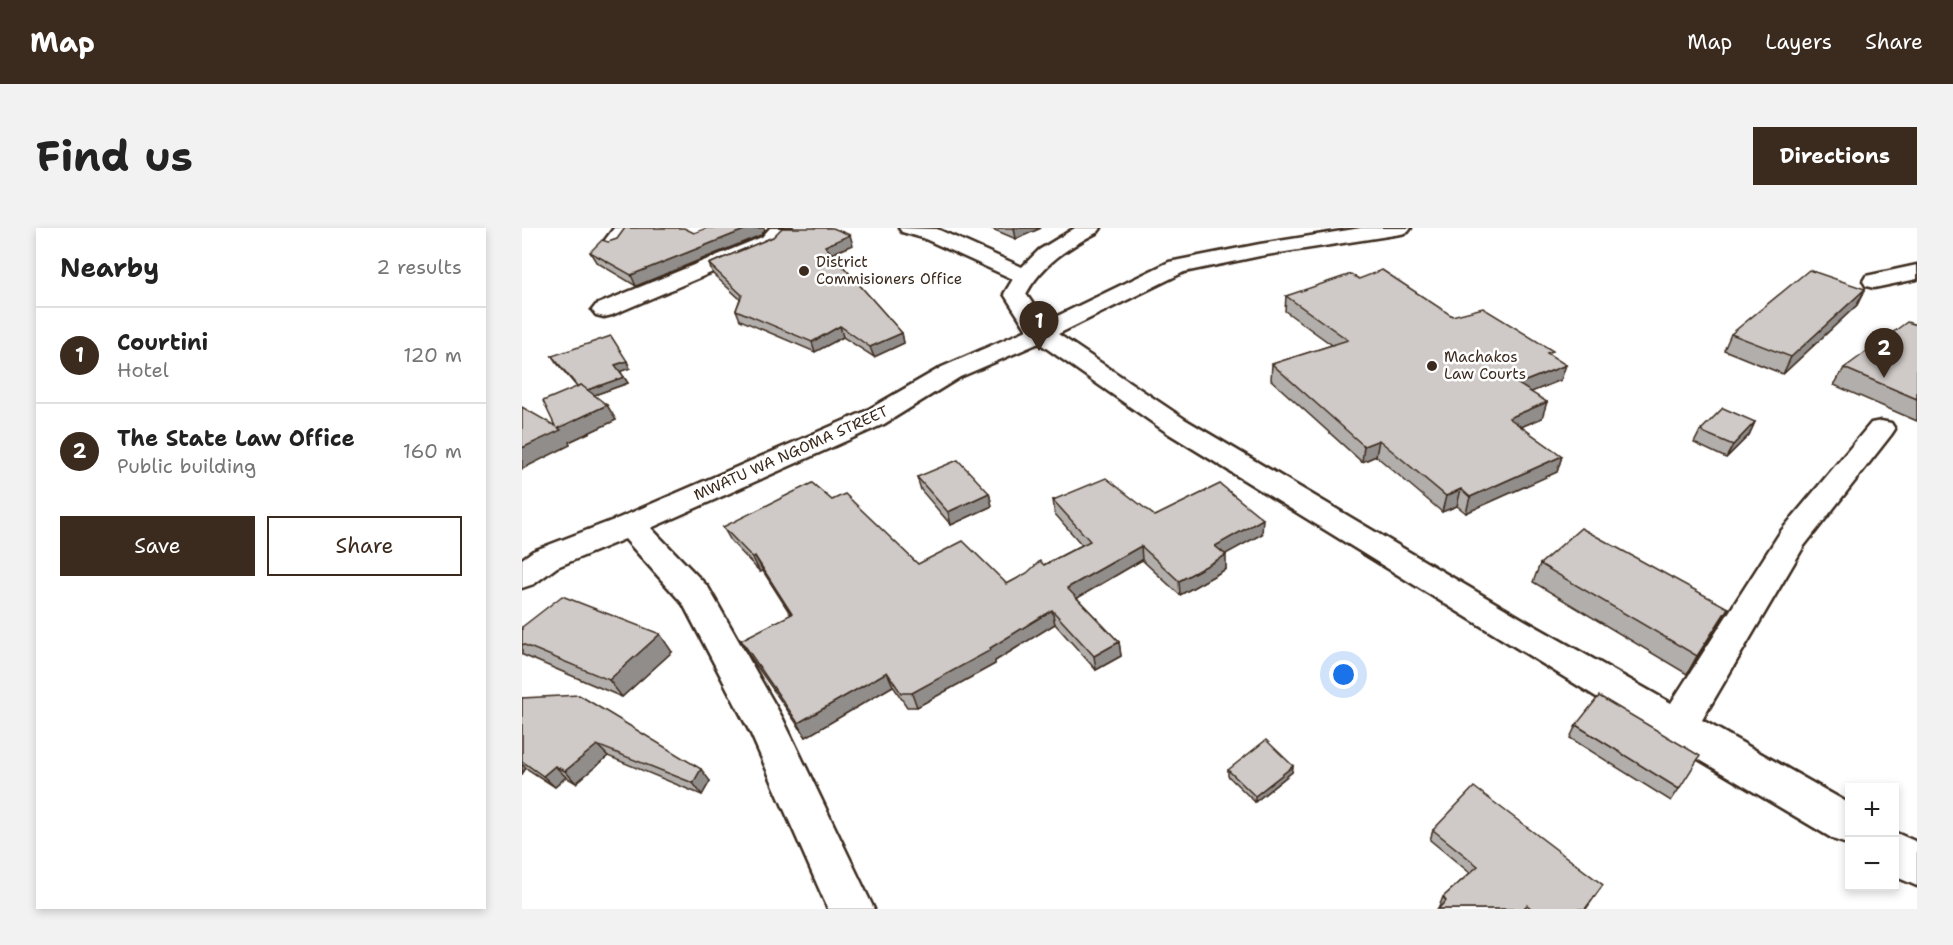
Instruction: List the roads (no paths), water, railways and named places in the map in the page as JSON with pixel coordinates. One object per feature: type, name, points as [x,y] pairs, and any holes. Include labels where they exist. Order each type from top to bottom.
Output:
[{"type":"street","points":[[604,310],[769,241],[782,228]]},
{"type":"street","points":[[909,228],[930,233],[1024,276]]},
{"type":"street","points":[[1091,228],[1044,256],[1024,276],[1015,294],[1041,333],[1176,426],[1677,727],[1845,823]]},
{"type":"street","name":"MWATU WA NGOMA STREET","points":[[522,576],[545,559],[630,525],[874,418],[951,372],[1041,333],[1177,267],[1260,250],[1401,228]]},
{"type":"street","points":[[1874,281],[1917,272]]},
{"type":"street","points":[[1677,727],[1792,539],[1881,429]]},
{"type":"street","points":[[630,525],[696,596],[770,730],[851,909]]},
{"type":"street","points":[[1899,855],[1917,865]]},
{"type":"place","name":"District Commisioners Office","points":[[804,271]]},
{"type":"place","name":"Courtini","points":[[1039,351]]},
{"type":"place","name":"Machakos Law Courts","points":[[1432,366]]},
{"type":"place","name":"The State Law Office","points":[[1884,378]]}]
